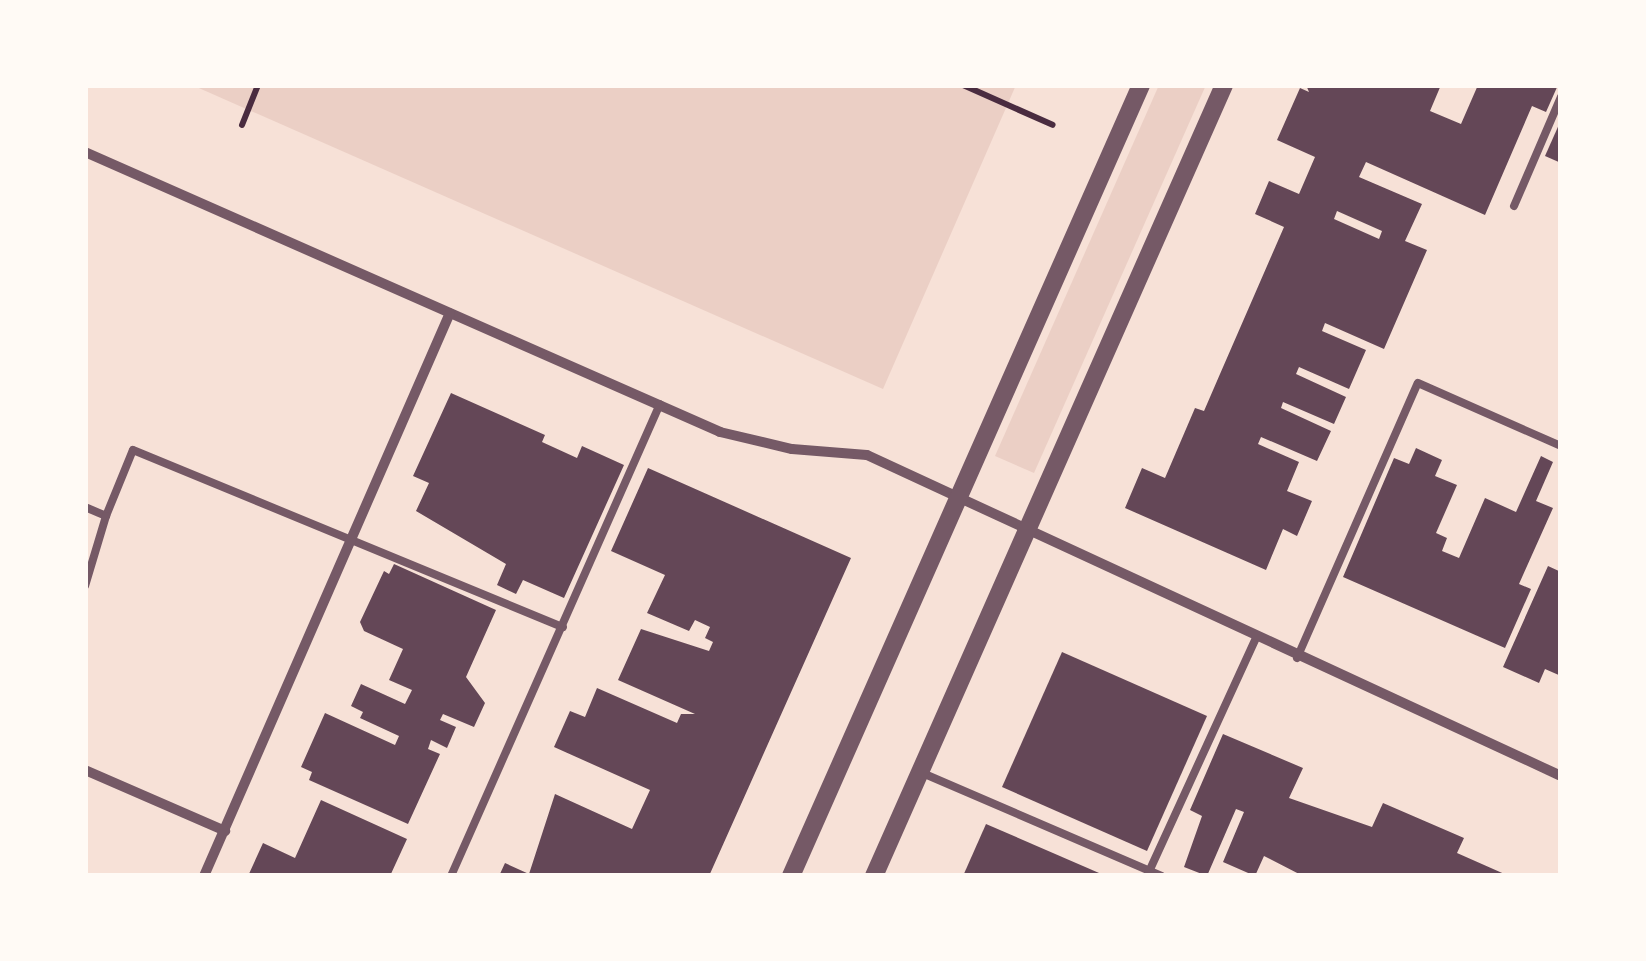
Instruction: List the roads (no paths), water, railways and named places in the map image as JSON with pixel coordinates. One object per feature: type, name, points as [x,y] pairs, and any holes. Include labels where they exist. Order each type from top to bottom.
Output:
[{"type":"street","points":[[791,876],[1142,85]]},
{"type":"street","points":[[874,876],[1224,85]]},
{"type":"street","points":[[85,152],[755,443],[866,454],[1297,658],[1560,773]]},
{"type":"street","points":[[204,876],[450,313]]},
{"type":"street","points":[[85,770],[225,831]]},
{"type":"lane","points":[[1514,206],[1561,96]]},
{"type":"lane","points":[[1297,658],[1418,383],[1561,446]]},
{"type":"lane","points":[[451,876],[660,404]]},
{"type":"lane","points":[[85,586],[106,516],[133,450],[563,627]]},
{"type":"lane","points":[[85,506],[106,516]]},
{"type":"lane","points":[[1148,873],[1257,636]]},
{"type":"lane","points":[[920,772],[1162,876]]}]
